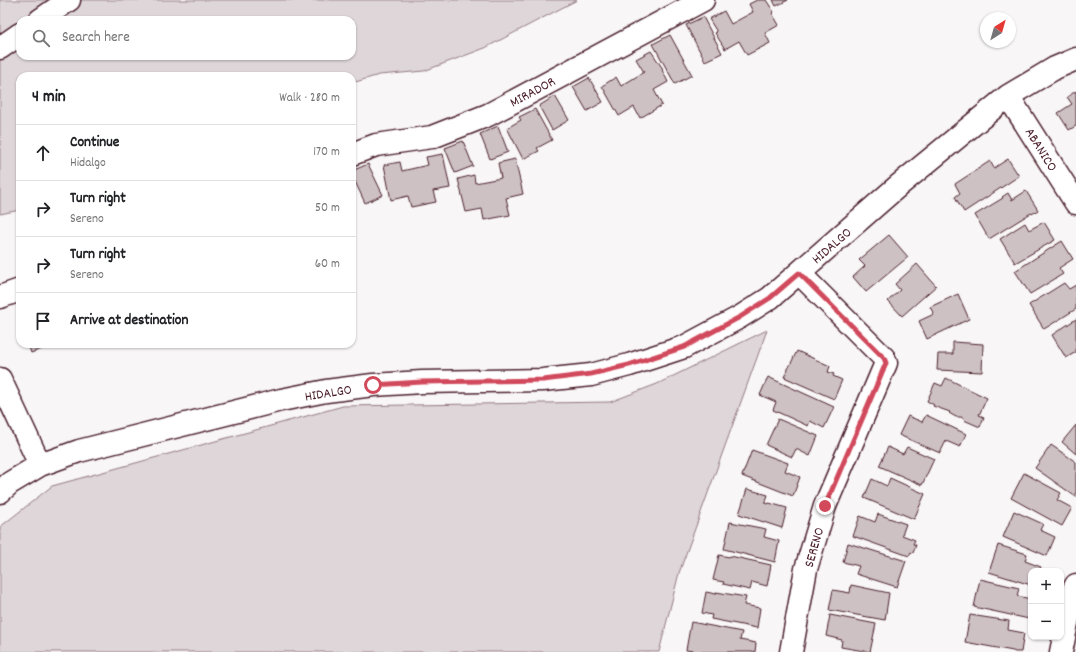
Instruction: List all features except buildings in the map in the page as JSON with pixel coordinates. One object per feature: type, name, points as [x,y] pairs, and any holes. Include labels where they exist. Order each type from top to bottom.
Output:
[{"type":"street","points":[[46,16],[69,0]]},
{"type":"street","name":"MIRADOR","points":[[356,153],[376,146],[432,137],[488,115],[703,0]]},
{"type":"street","points":[[0,48],[16,37]]},
{"type":"street","name":"HIDALGO","points":[[0,492],[10,483],[40,466],[79,451],[326,390],[422,382],[543,380],[591,374],[629,365],[684,347],[740,317],[770,298],[898,186],[1008,96],[1055,68],[1076,59]]},
{"type":"street","name":"ABANICO","points":[[1008,96],[1076,203]]},
{"type":"street","name":"SERENO","points":[[791,652],[806,569],[825,506],[886,363],[884,358],[799,273]]},
{"type":"street","points":[[0,297],[16,291]]},
{"type":"street","points":[[0,379],[40,466]]},
{"type":"street","points":[[1061,652],[1074,588],[1076,585]]},
{"type":"shaded area","points":[[0,0],[577,0],[485,48],[424,71],[379,75],[356,82],[356,72],[16,72],[16,211],[0,214]]},
{"type":"shaded area","points":[[767,330],[679,573],[659,652],[0,652],[0,527],[52,486],[343,406],[610,402],[657,384]]},
{"type":"route","points":[[373,385],[422,382],[543,380],[591,374],[629,365],[684,347],[740,317],[770,298],[799,273],[884,358],[886,363],[825,506]]}]
